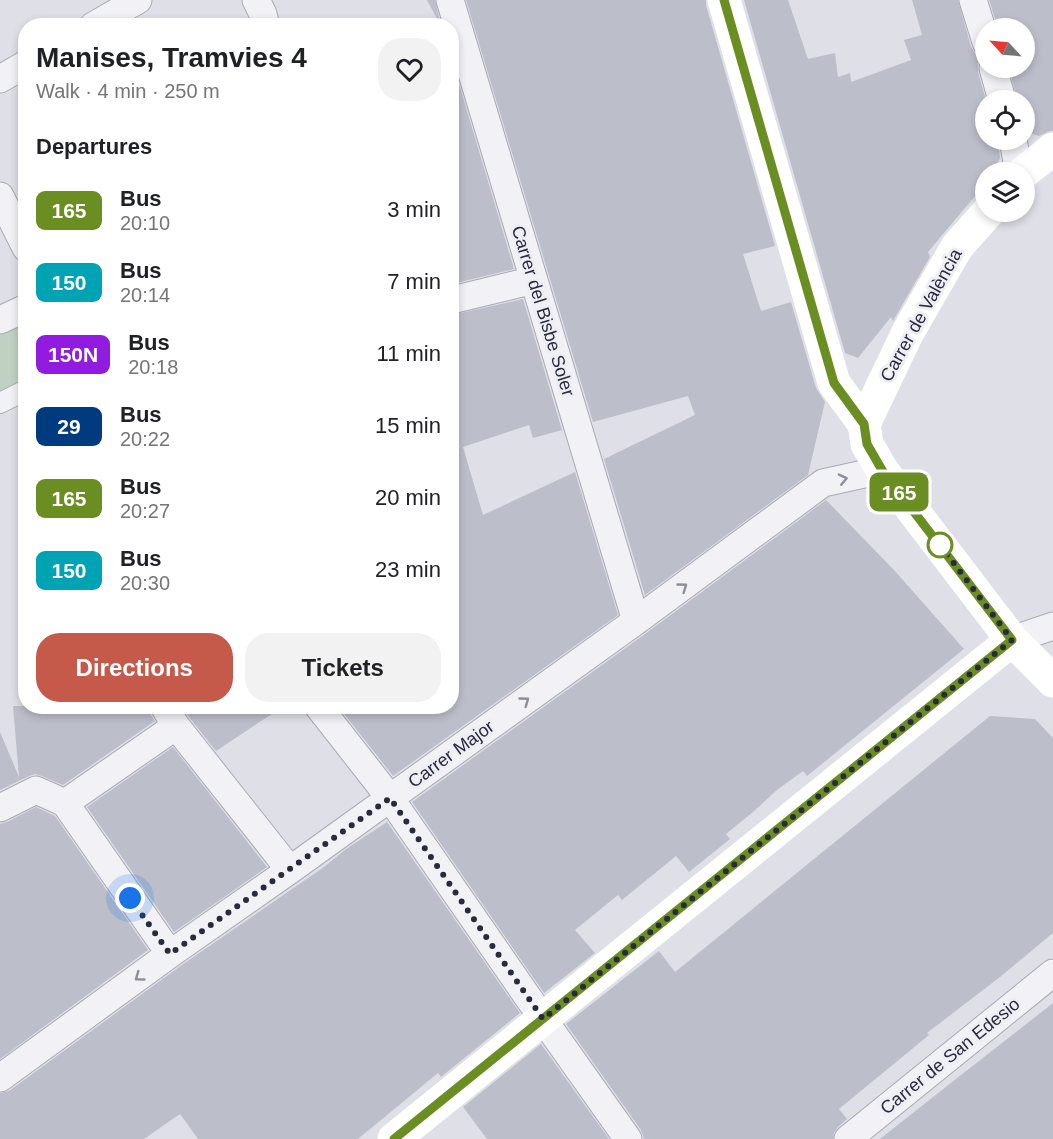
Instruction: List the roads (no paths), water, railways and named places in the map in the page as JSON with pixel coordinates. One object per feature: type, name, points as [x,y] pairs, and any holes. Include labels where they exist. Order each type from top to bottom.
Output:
[{"type":"main road","points":[[724,0],[834,383],[864,424],[867,444],[882,470],[1012,640],[1053,681]]},
{"type":"main road","points":[[1035,163],[1053,149]]},
{"type":"main road","name":"Carrer de València","points":[[864,424],[908,332],[957,247],[979,222]]},
{"type":"main road","points":[[394,1139],[1012,640]]},
{"type":"street","points":[[107,18],[138,0]]},
{"type":"street","points":[[256,0],[263,18]]},
{"type":"street","name":"Carrer del Bisbe Soler","points":[[450,0],[455,18]]},
{"type":"street","points":[[974,0],[979,18]]},
{"type":"street","name":"Carrer del Bisbe Soler","points":[[459,30],[636,621]]},
{"type":"street","points":[[0,79],[18,69]]},
{"type":"street","points":[[0,196],[18,232]]},
{"type":"street","points":[[459,298],[534,280]]},
{"type":"street","points":[[0,320],[18,312]]},
{"type":"street","points":[[0,403],[18,394]]},
{"type":"street","name":"Carrer Major","points":[[0,1078],[636,621],[823,483],[882,470]]},
{"type":"street","points":[[1012,640],[1053,626]]},
{"type":"street","points":[[324,714],[390,798],[628,1139]]},
{"type":"street","points":[[65,803],[170,716],[290,870]]},
{"type":"street","points":[[0,808],[36,790],[65,803],[170,954]]},
{"type":"street","name":"Carrer de San Edesio","points":[[848,1139],[1053,973]]}]
